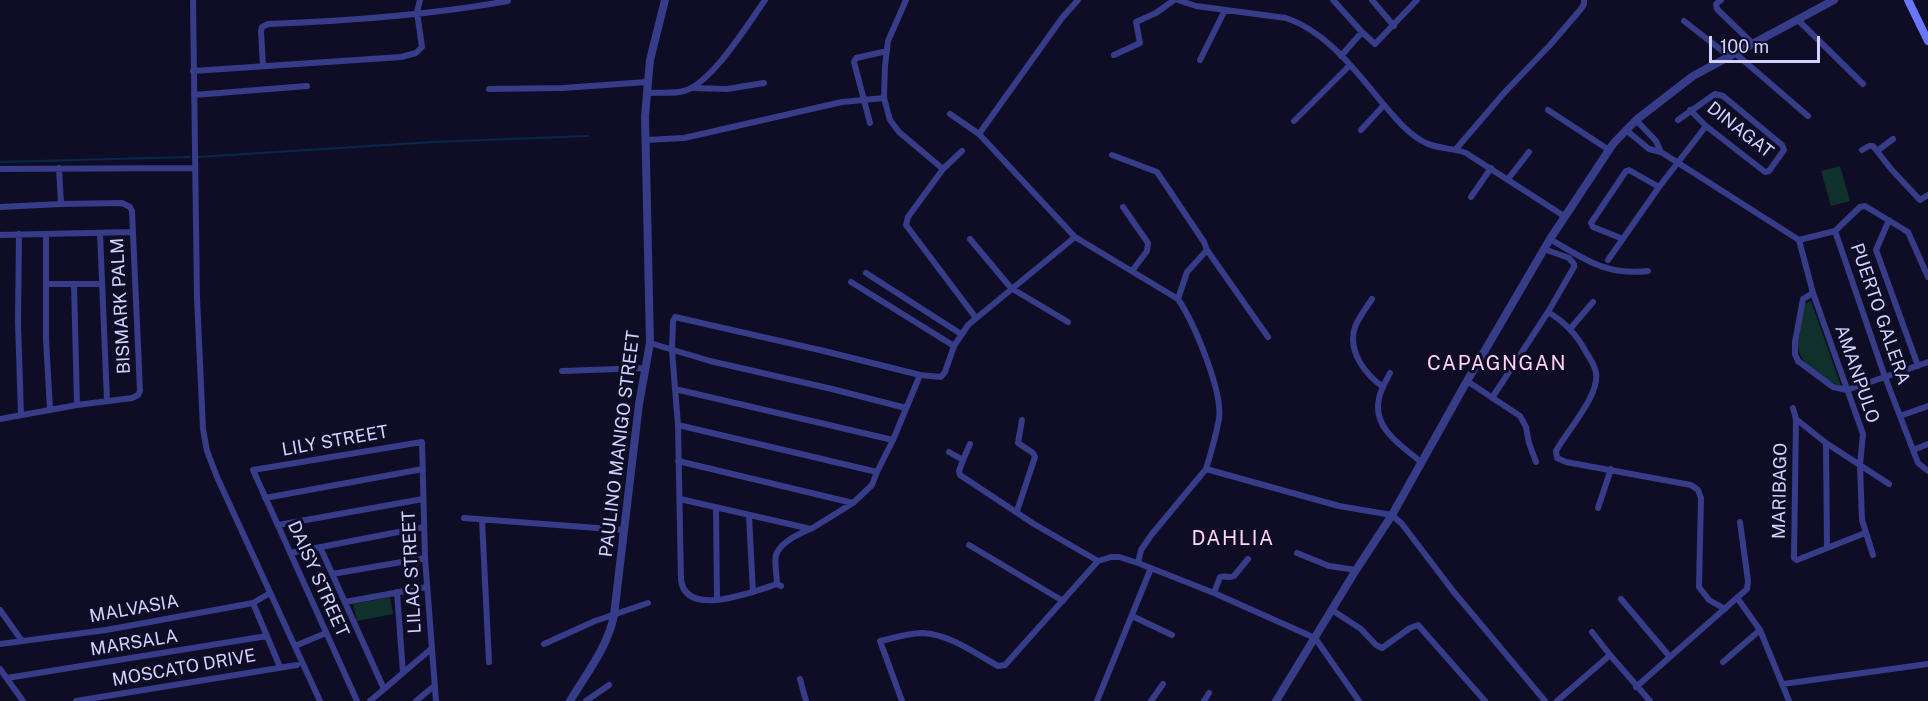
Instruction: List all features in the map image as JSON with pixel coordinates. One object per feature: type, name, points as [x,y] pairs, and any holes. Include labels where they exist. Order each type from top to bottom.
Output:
[{"type":"main road","points":[[1908,0],[1928,41]]},
{"type":"street","points":[[192,0],[197,298],[205,439],[217,477],[320,701]]},
{"type":"street","points":[[193,71],[401,57],[415,54],[422,47],[417,12],[420,0]]},
{"type":"street","name":"PAULINO MANIGO STREET","points":[[570,701],[605,643],[614,615],[639,404],[650,343],[646,93],[654,39],[665,0]]},
{"type":"street","points":[[646,93],[677,92],[691,88],[703,80],[720,62],[765,0]]},
{"type":"street","points":[[906,0],[887,51],[884,98],[890,120],[899,132],[943,169]]},
{"type":"street","points":[[979,134],[1062,18],[1078,0]]},
{"type":"street","points":[[1114,55],[1140,43],[1136,23],[1176,0],[1196,6],[1286,18],[1299,22],[1316,33],[1341,56],[1384,105],[1427,144],[1467,153],[1564,216]]},
{"type":"street","points":[[1334,0],[1375,44],[1417,0]]},
{"type":"street","points":[[1373,0],[1394,26]]},
{"type":"street","points":[[1456,149],[1581,9],[1584,0]]},
{"type":"street","points":[[1721,0],[1716,4],[1717,9],[1753,45]]},
{"type":"street","points":[[1276,701],[1392,515],[1550,239],[1609,150],[1636,120],[1693,76],[1834,0]]},
{"type":"street","points":[[263,66],[261,31],[262,27],[268,24],[404,15],[508,1]]},
{"type":"street","points":[[1200,60],[1225,10]]},
{"type":"street","points":[[1798,20],[1863,84]]},
{"type":"street","points":[[1684,21],[1733,55],[1808,116]]},
{"type":"street","points":[[1341,56],[1362,32]]},
{"type":"street","points":[[870,123],[855,62],[856,58],[887,51]]},
{"type":"street","points":[[1294,121],[1350,65]]},
{"type":"street","points":[[489,89],[564,88],[647,82]]},
{"type":"street","points":[[691,88],[727,90],[764,83]]},
{"type":"street","points":[[194,95],[307,86]]},
{"type":"street","name":"DINAGAT","points":[[1678,120],[1690,110],[1715,94],[1723,96],[1782,145],[1784,150],[1766,172],[1706,126],[1690,110]]},
{"type":"street","points":[[645,140],[684,138],[863,98],[884,98]]},
{"type":"street","points":[[1361,129],[1384,105]]},
{"type":"street","points":[[1548,110],[1609,150]]},
{"type":"street","points":[[950,114],[979,134],[1075,237],[1178,299],[1208,364],[1219,402],[1219,418],[1206,469],[1152,534],[1141,550],[1138,563]]},
{"type":"street","points":[[1636,120],[1656,141],[1661,152]]},
{"type":"street","points":[[1608,260],[1659,187],[1706,126]]},
{"type":"street","points":[[1626,130],[1649,149],[1661,152],[1800,240],[1836,231],[1860,207],[1865,206],[1909,234],[1928,277]]},
{"type":"street","points":[[1877,151],[1893,139]]},
{"type":"street","points":[[1862,150],[1870,146],[1877,151],[1920,200],[1928,195]]},
{"type":"street","points":[[962,151],[943,169],[908,217],[906,225],[976,318]]},
{"type":"street","points":[[1508,179],[1529,152]]},
{"type":"street","points":[[1112,155],[1159,174],[1207,250],[1268,338]]},
{"type":"street","points":[[59,168],[61,204]]},
{"type":"street","points":[[0,169],[194,168]]},
{"type":"street","points":[[1471,197],[1491,168]]},
{"type":"street","points":[[1623,239],[1593,227],[1591,223],[1626,171],[1635,172],[1659,187]]},
{"type":"street","name":"BISMARK PALM","points":[[0,207],[126,204],[132,211],[140,391],[132,398],[0,419]]},
{"type":"street","points":[[1123,207],[1148,243],[1147,251],[1132,271]]},
{"type":"street","points":[[1889,220],[1876,250],[1918,366]]},
{"type":"street","name":"PUERTO GALERA","points":[[1836,231],[1885,377],[1918,463],[1928,471]]},
{"type":"street","points":[[0,235],[132,232]]},
{"type":"street","points":[[100,233],[107,401]]},
{"type":"street","points":[[19,234],[18,323],[21,415]]},
{"type":"street","points":[[46,234],[46,339],[50,410]]},
{"type":"street","points":[[920,375],[872,485],[853,503],[795,537],[778,550],[775,556],[779,585],[738,597],[717,600],[693,597],[683,590],[678,425],[672,351],[674,319],[678,316],[920,375],[938,377],[944,375],[954,346],[961,334],[976,318],[1075,237]]},
{"type":"street","points":[[970,239],[1011,288],[1068,322]]},
{"type":"street","points":[[1550,239],[1599,267],[1625,272],[1648,271]]},
{"type":"street","name":"AMANPULO","points":[[1800,240],[1813,293],[1863,436],[1860,465],[1862,520],[1873,555]]},
{"type":"street","points":[[1492,398],[1573,270],[1574,264],[1569,258],[1544,249]]},
{"type":"street","points":[[1178,299],[1188,272],[1207,250]]},
{"type":"street","points":[[866,273],[961,334]]},
{"type":"street","points":[[851,282],[954,346]]},
{"type":"street","points":[[47,284],[102,284]]},
{"type":"street","points":[[74,284],[77,405]]},
{"type":"street","points":[[1813,293],[1803,299],[1795,354],[1798,361],[1833,387],[1846,390],[1928,362]]},
{"type":"street","points":[[1372,299],[1356,325],[1354,339],[1360,364],[1366,373],[1383,387]]},
{"type":"street","points":[[1570,329],[1593,302]]},
{"type":"street","points":[[1548,312],[1570,329],[1594,365],[1597,380],[1588,400],[1559,446],[1557,458],[1566,462],[1691,485],[1698,490],[1701,498],[1699,587],[1709,600],[1725,609]]},
{"type":"street","points":[[650,343],[710,361],[832,388],[906,408]]},
{"type":"street","points":[[562,371],[646,368]]},
{"type":"street","points":[[1390,373],[1379,397],[1380,420],[1393,438],[1421,462]]},
{"type":"street","points":[[1467,381],[1515,412],[1523,421],[1536,462]]},
{"type":"street","points":[[675,389],[893,440]]},
{"type":"street","points":[[1900,416],[1928,406]]},
{"type":"street","name":"MARIBAGO","points":[[1793,408],[1796,419],[1794,557],[1797,560],[1865,533]]},
{"type":"street","name":"MARIBAGO","points":[[1796,419],[1826,443],[1888,484]]},
{"type":"street","points":[[1017,511],[1035,457],[1033,453],[1018,443],[1022,420]]},
{"type":"street","points":[[678,425],[877,472]]},
{"type":"street","name":"LILAC STREET","points":[[422,442],[425,558],[436,701]]},
{"type":"street","name":"LILY STREET","points":[[253,470],[422,442]]},
{"type":"street","points":[[1826,443],[1827,547]]},
{"type":"street","points":[[970,444],[959,471],[960,475],[1034,524],[1098,561]]},
{"type":"street","points":[[1913,450],[1928,444]]},
{"type":"street","points":[[949,452],[963,460]]},
{"type":"street","points":[[678,461],[853,503]]},
{"type":"street","points":[[1206,469],[1339,506],[1392,515],[1402,524],[1453,591],[1545,701]]},
{"type":"street","points":[[1598,508],[1611,469]]},
{"type":"street","name":"DAISY STREET","points":[[253,470],[357,701]]},
{"type":"street","points":[[265,498],[423,470]]},
{"type":"street","points":[[278,525],[423,499]]},
{"type":"street","points":[[680,499],[811,529]]},
{"type":"street","points":[[716,508],[717,600]]},
{"type":"street","points":[[749,516],[753,592]]},
{"type":"street","points":[[464,518],[624,530]]},
{"type":"street","points":[[482,520],[489,662]]},
{"type":"street","points":[[1636,687],[1746,592],[1749,585],[1740,522]]},
{"type":"street","points":[[290,553],[424,526]]},
{"type":"street","points":[[969,545],[1063,601]]},
{"type":"street","points":[[320,547],[384,689]]},
{"type":"street","points":[[1297,553],[1329,566],[1356,570]]},
{"type":"street","points":[[902,701],[880,641],[915,634],[934,635],[1002,666],[1011,661],[1098,561],[1111,557],[1138,563],[1214,592],[1315,638],[1359,701]]},
{"type":"street","points":[[332,574],[425,558]]},
{"type":"street","points":[[1214,592],[1220,577],[1234,576],[1248,559]]},
{"type":"street","points":[[1097,701],[1151,568]]},
{"type":"street","points":[[345,602],[427,587]]},
{"type":"street","points":[[397,592],[403,673]]},
{"type":"street","name":"MALVASIA","points":[[0,644],[106,630],[253,603],[270,593]]},
{"type":"street","points":[[1738,598],[1760,630],[1789,701]]},
{"type":"street","points":[[1621,599],[1670,657]]},
{"type":"street","points":[[253,603],[280,667]]},
{"type":"street","points":[[544,644],[595,621],[648,603]]},
{"type":"street","points":[[0,610],[22,641]]},
{"type":"street","points":[[1332,610],[1361,629],[1376,645],[1382,648],[1418,625],[1485,701]]},
{"type":"street","points":[[1132,616],[1172,635]]},
{"type":"street","points":[[1723,662],[1760,630]]},
{"type":"street","points":[[1592,632],[1650,701]]},
{"type":"street","points":[[295,646],[326,633]]},
{"type":"street","name":"MARSALA","points":[[7,678],[267,636]]},
{"type":"street","points":[[370,701],[431,649]]},
{"type":"street","points":[[1557,701],[1610,656]]},
{"type":"street","name":"MOSCATO DRIVE","points":[[76,701],[297,664]]},
{"type":"street","points":[[1783,684],[1928,664]]},
{"type":"street","points":[[0,669],[23,701]]},
{"type":"street","points":[[800,679],[806,701]]},
{"type":"street","points":[[1151,701],[1163,684]]},
{"type":"street","points":[[586,701],[609,685]]},
{"type":"street","points":[[416,701],[434,686]]},
{"type":"street","points":[[1204,701],[1209,693]]},
{"type":"green space","points":[[1840,166],[1850,201],[1831,206],[1821,171]]},
{"type":"green space","points":[[1811,301],[1841,386],[1813,371],[1799,352],[1798,339],[1803,305]]},
{"type":"green space","points":[[390,597],[393,614],[357,621],[353,604]]},
{"type":"waterway","points":[[198,157],[433,142],[588,136]]},
{"type":"waterway","points":[[0,162],[190,157]]},
{"type":"district","name":"CAPAGNGAN","points":[[1497,364]]},
{"type":"district","name":"DAHLIA","points":[[1233,539]]}]
